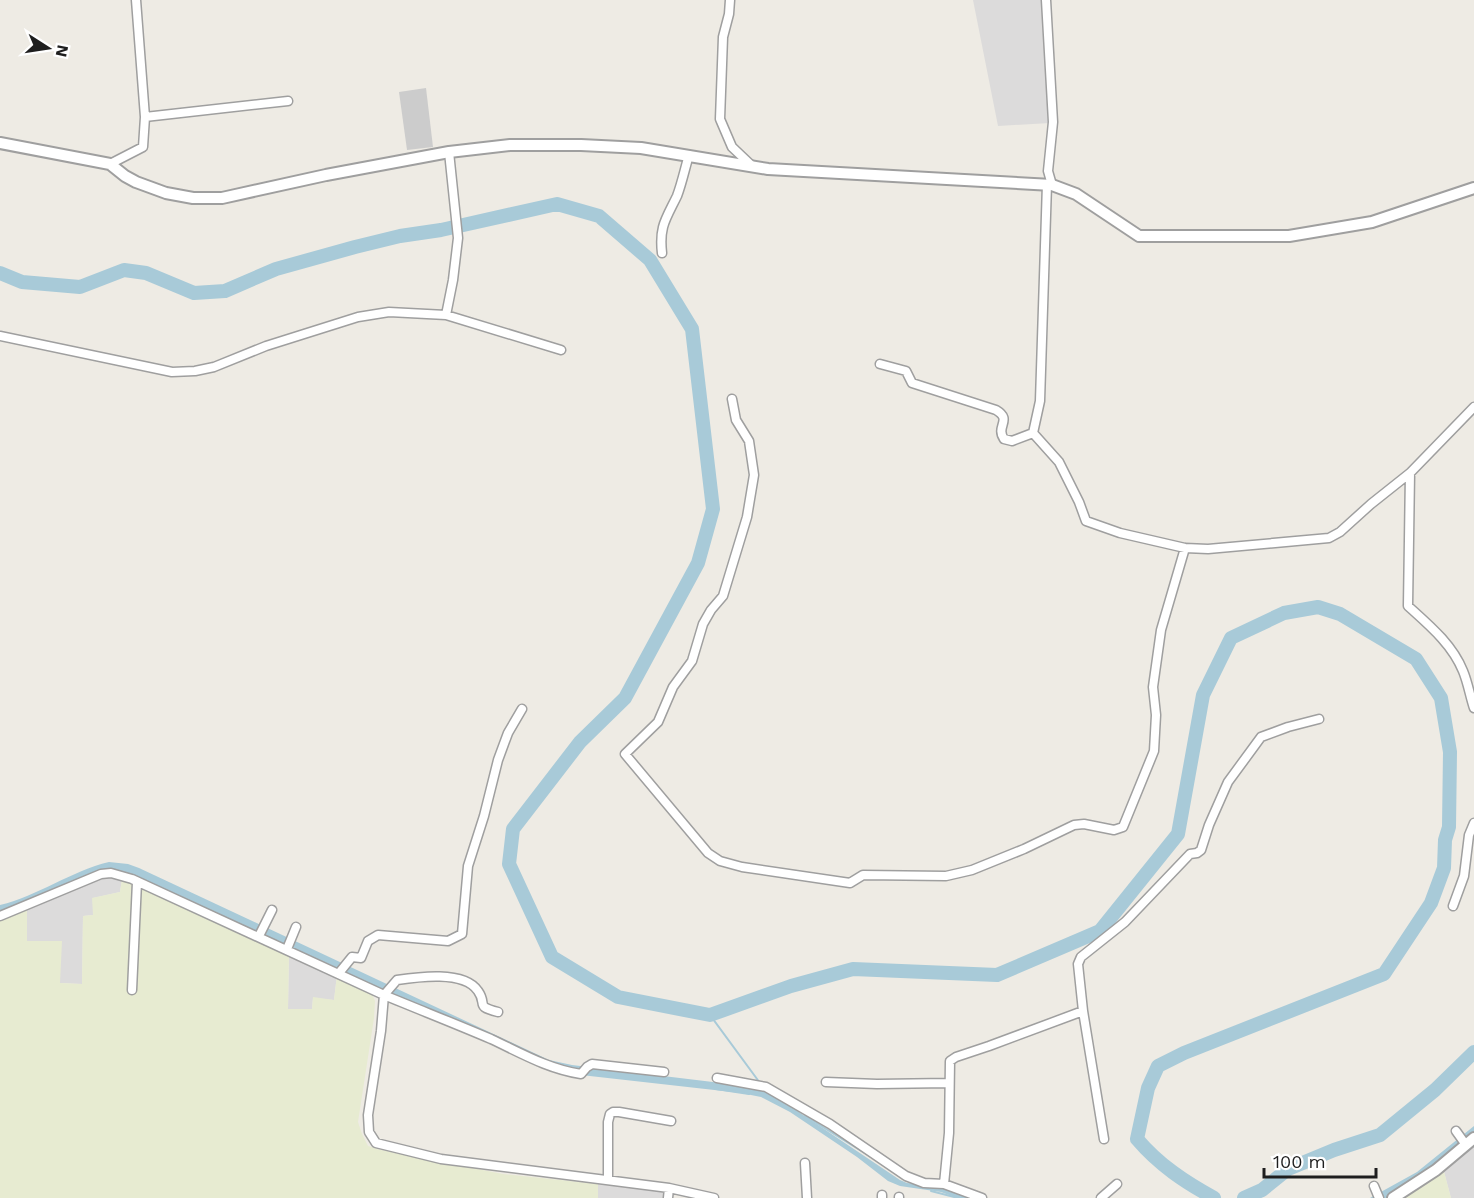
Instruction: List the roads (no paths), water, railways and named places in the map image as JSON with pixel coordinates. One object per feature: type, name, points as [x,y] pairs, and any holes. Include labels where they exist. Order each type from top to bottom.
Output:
[{"type":"street","points":[[110,164],[143,147],[145,117],[136,0]]},
{"type":"street","points":[[730,0],[723,38],[720,119],[732,147],[752,166]]},
{"type":"street","points":[[1033,433],[1040,401],[1050,185],[1048,171],[1053,122],[1046,0]]},
{"type":"street","points":[[145,117],[288,101]]},
{"type":"street","points":[[0,143],[110,164],[125,176],[166,193],[193,198],[222,198],[326,175],[449,152],[510,145],[640,148],[752,166],[810,172],[1050,185],[1076,194],[1139,236],[1289,236],[1372,222],[1474,188]]},
{"type":"street","points":[[446,315],[458,238],[449,152]]},
{"type":"street","points":[[662,253],[660,236],[689,155]]},
{"type":"street","points":[[0,336],[172,372],[186,372],[213,367],[266,346],[358,316],[389,312],[446,315],[561,350]]},
{"type":"street","points":[[880,364],[906,371],[912,383],[996,410],[1005,419],[1001,431],[1004,439],[1012,441],[1033,433]]},
{"type":"street","points":[[732,399],[736,420],[749,441],[754,475],[747,517],[723,596],[703,624],[692,661],[673,687],[658,722],[625,754],[708,853],[720,861],[779,874],[850,883],[863,875],[946,876],[972,870],[1074,825],[1084,824],[1120,830],[1154,752],[1156,715],[1153,687],[1161,630],[1185,548]]},
{"type":"street","points":[[1033,433],[1059,462],[1086,521],[1120,533],[1185,548],[1208,549],[1329,538],[1340,532],[1410,473],[1474,407]]},
{"type":"street","points":[[1410,473],[1408,606],[1442,637],[1454,654],[1463,671],[1474,708]]},
{"type":"street","points":[[341,970],[352,957],[361,958],[368,941],[378,935],[448,941],[462,934],[468,866],[498,760],[508,733],[522,709]]},
{"type":"street","points":[[1104,1140],[1083,1011],[1078,964],[1081,957],[1125,922],[1190,854],[1201,850],[1228,782],[1261,737],[1319,719]]},
{"type":"street","points":[[1453,906],[1464,876],[1469,835],[1474,824]]},
{"type":"street","points":[[0,916],[101,874],[111,873],[261,932],[551,1068],[581,1074],[592,1064],[664,1072]]},
{"type":"street","points":[[132,990],[137,882]]},
{"type":"street","points":[[261,932],[272,910]]},
{"type":"street","points":[[289,945],[296,927]]},
{"type":"street","points":[[498,1012],[485,1009],[478,991],[467,982],[434,975],[397,980],[387,991],[368,1114],[369,1132],[376,1143],[441,1159],[669,1188],[714,1198]]},
{"type":"street","points":[[944,1184],[949,1133],[950,1061],[1083,1011]]},
{"type":"street","points":[[717,1078],[766,1086],[830,1124],[906,1176],[924,1183],[944,1184],[982,1198]]},
{"type":"street","points":[[826,1082],[949,1083]]},
{"type":"street","points":[[608,1180],[610,1114],[619,1112],[671,1121]]},
{"type":"street","points":[[1393,1198],[1428,1176],[1468,1142],[1456,1131]]},
{"type":"street","points":[[805,1163],[807,1198]]},
{"type":"street","points":[[1101,1198],[1117,1184]]},
{"type":"street","points":[[668,1198],[669,1188]]},
{"type":"water","points":[[109,862],[139,868],[549,1060],[572,1065],[766,1090],[900,1180],[907,1183],[942,1187],[975,1198],[957,1198],[941,1192],[900,1186],[888,1181],[790,1112],[761,1097],[547,1070],[288,946],[146,881],[119,871],[111,869],[93,873],[0,914],[0,905],[28,896],[81,871]]},
{"type":"water","points":[[1474,1126],[1474,1135],[1394,1195],[1388,1198],[1370,1198],[1417,1172]]},
{"type":"waterway","points":[[0,273],[22,282],[80,287],[124,270],[146,273],[194,293],[225,291],[276,269],[355,247],[557,204],[599,216],[650,260],[692,329],[713,509],[698,563],[625,698],[580,742],[513,829],[509,864],[552,957],[618,997],[710,1015],[791,986],[853,969],[997,975],[1100,931],[1178,834],[1203,695],[1231,638],[1284,613],[1318,607],[1340,614],[1416,659],[1441,698],[1450,752],[1449,827],[1445,840],[1444,868],[1431,903],[1384,974],[1184,1053],[1158,1066],[1148,1088],[1137,1139],[1173,1172],[1214,1198]]},
{"type":"waterway","points":[[710,1015],[760,1083]]},
{"type":"waterway","points":[[1244,1198],[1262,1190],[1288,1169],[1334,1150],[1380,1135],[1435,1090],[1474,1052]]},
{"type":"waterway","points":[[716,1089],[749,1094]]},
{"type":"waterway","points":[[805,1116],[871,1157]]},
{"type":"waterway","points":[[931,1191],[958,1198]]}]
